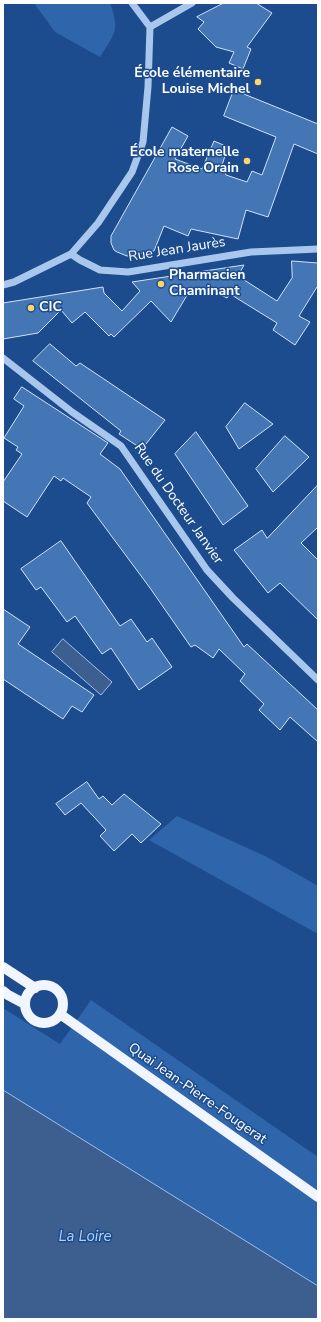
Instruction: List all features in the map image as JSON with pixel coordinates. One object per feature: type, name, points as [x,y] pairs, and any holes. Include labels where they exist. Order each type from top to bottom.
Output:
[{"type":"main road","points":[[3,967],[35,988]]},
{"type":"main road","points":[[45,985],[56,989],[62,997],[63,1003],[60,1014],[54,1020],[46,1023],[37,1021],[30,1016],[25,1004],[28,994],[35,988],[45,985]]},
{"type":"main road","points":[[3,991],[25,1004]]},
{"type":"main road","name":"Quai Jean-Pierre-Fougerat","points":[[60,1014],[318,1197]]},
{"type":"street","points":[[3,286],[71,254],[98,223],[132,172],[143,142],[148,87],[150,27],[132,3]]},
{"type":"street","points":[[150,27],[192,3]]},
{"type":"street","name":"Rue Jean Jaurès","points":[[71,254],[100,270],[128,272],[251,252],[318,249]]},
{"type":"street","name":"Rue du Docteur Janvier","points":[[3,358],[72,412],[121,446],[207,570],[233,598],[318,680]]},
{"type":"shaded area","points":[[34,3],[110,3],[115,20],[114,32],[100,57],[55,32]]},
{"type":"shaded area","points":[[177,816],[267,857],[318,886],[318,934],[149,840]]},
{"type":"shaded area","points":[[91,1000],[318,1157],[318,1286],[3,1090],[3,1008],[60,1044]]},
{"type":"water","points":[[63,639],[112,682],[101,695],[52,652]]},
{"type":"water","name":"La Loire","points":[[3,1090],[318,1286],[318,1319],[3,1319]]},
{"type":"building","points":[[224,3],[256,3],[272,13],[247,47],[251,49],[243,69],[229,63],[234,52],[216,47],[198,29],[204,22],[197,17]]},
{"type":"building","points":[[234,90],[318,124],[318,154],[294,144],[268,217],[246,210],[238,239],[191,229],[188,236],[164,226],[154,251],[127,256],[114,250],[111,243],[111,236],[172,127],[188,136],[175,159],[202,169],[214,141],[228,147],[222,165],[226,175],[247,182],[252,171],[262,175],[276,137],[224,116]]},
{"type":"building","points":[[292,261],[318,263],[318,287],[299,316],[310,322],[295,345],[273,330],[277,323],[230,294],[227,298],[211,290],[189,292],[171,322],[151,301],[114,337],[111,334],[109,336],[85,312],[72,323],[61,310],[38,333],[3,339],[3,303],[103,287],[104,293],[122,311],[140,291],[132,282],[244,265],[238,276],[277,301],[292,278]]},
{"type":"building","points":[[50,344],[76,366],[80,363],[165,420],[142,449],[119,434],[121,431],[33,361]]},
{"type":"building","points":[[22,387],[108,443],[100,454],[120,469],[244,647],[247,644],[318,710],[318,742],[290,717],[280,730],[259,710],[264,704],[240,681],[245,674],[219,649],[213,658],[195,645],[191,647],[150,588],[87,503],[91,497],[63,478],[61,481],[54,476],[27,517],[3,501],[3,482],[22,454],[16,450],[18,447],[4,438],[24,406],[14,399]]},
{"type":"building","points":[[245,403],[273,424],[239,449],[226,427]]},
{"type":"building","points":[[196,432],[248,506],[223,525],[175,454]]},
{"type":"building","points":[[285,436],[309,457],[273,492],[256,469]]},
{"type":"building","points":[[318,485],[318,527],[301,543],[318,560],[318,620],[280,583],[268,593],[234,550],[262,530],[267,538]]},
{"type":"building","points":[[61,541],[120,626],[131,619],[147,642],[152,638],[172,667],[139,690],[111,648],[102,654],[75,616],[67,622],[41,587],[36,590],[21,569]]},
{"type":"building","points":[[3,609],[30,627],[18,644],[94,695],[82,712],[72,706],[63,719],[3,679]]},
{"type":"building","points":[[87,782],[99,799],[103,796],[112,805],[124,794],[161,824],[141,843],[132,834],[114,851],[100,836],[106,830],[81,803],[65,815],[56,804]]},
{"type":"place","name":"École élémentaire Louise Michel","points":[[258,82]]},
{"type":"place","name":"École maternelle Rose Orain","points":[[247,161]]},
{"type":"place","name":"Pharmacien Chaminant","points":[[161,284]]},
{"type":"place","name":"CIC","points":[[31,308]]}]
